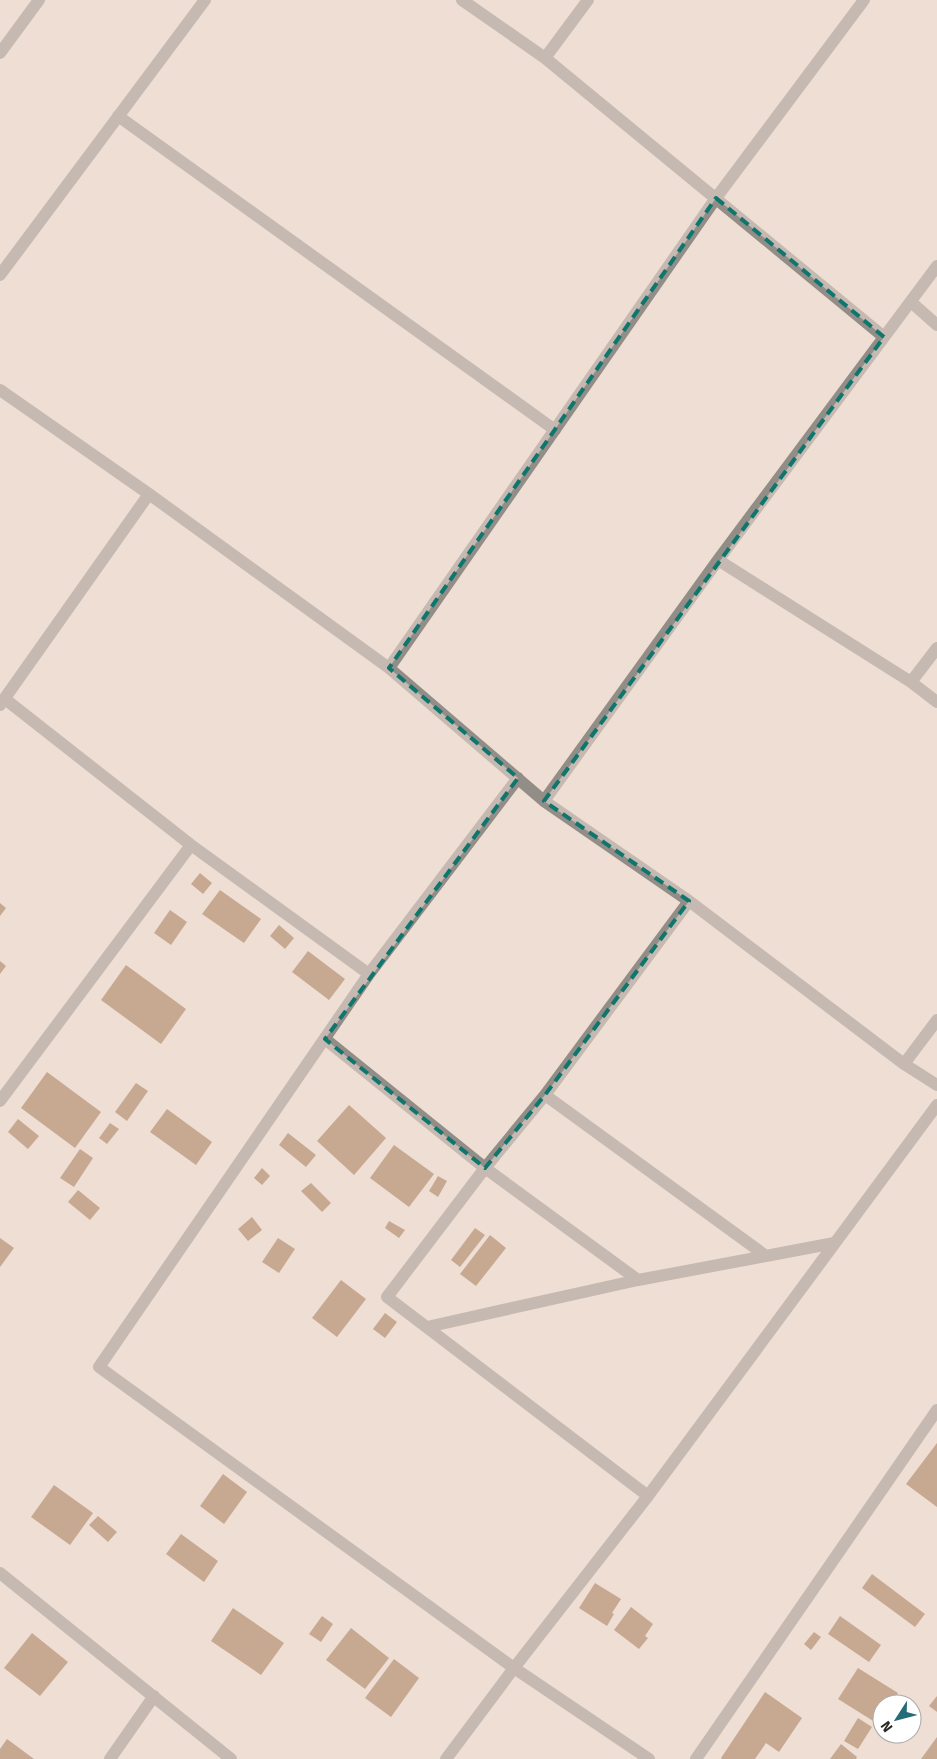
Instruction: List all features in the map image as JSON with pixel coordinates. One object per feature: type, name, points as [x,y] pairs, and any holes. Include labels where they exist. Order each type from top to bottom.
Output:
[{"type":"street","points":[[0,53],[39,0]]},
{"type":"street","points":[[0,274],[205,0]]},
{"type":"street","points":[[462,0],[545,58],[884,337]]},
{"type":"street","points":[[545,58],[588,0]]},
{"type":"street","points":[[389,668],[716,198],[864,0]]},
{"type":"street","points":[[118,116],[555,430]]},
{"type":"street","points":[[544,801],[718,560],[937,266]]},
{"type":"street","points":[[911,302],[937,325]]},
{"type":"street","points":[[0,390],[149,494],[389,668],[544,801],[689,901],[904,1064],[937,1085]]},
{"type":"street","points":[[149,494],[2,702],[191,845],[369,974]]},
{"type":"street","points":[[718,560],[911,682],[937,702]]},
{"type":"street","points":[[911,682],[937,648]]},
{"type":"street","points":[[518,778],[369,974],[99,1367],[514,1668],[649,1759]]},
{"type":"street","points":[[0,1100],[191,845]]},
{"type":"street","points":[[648,1496],[387,1297],[485,1168],[545,1095],[689,901]]},
{"type":"street","points":[[904,1064],[937,1020]]},
{"type":"street","points":[[324,1039],[485,1168],[638,1280]]},
{"type":"street","points":[[545,1095],[766,1256]]},
{"type":"street","points":[[446,1759],[514,1668],[648,1496],[937,1105]]},
{"type":"street","points":[[427,1327],[638,1280],[834,1243]]},
{"type":"street","points":[[696,1759],[937,1410]]},
{"type":"street","points":[[0,1574],[231,1759]]},
{"type":"street","points":[[110,1759],[154,1696]]},
{"type":"highlighted area","points":[[716,198],[884,337],[544,801],[689,901],[545,1095],[485,1168],[325,1039],[518,778],[389,668]]},
{"type":"building","points":[[200,873],[212,883],[203,894],[191,884]]},
{"type":"building","points":[[220,890],[261,919],[244,943],[202,914]]},
{"type":"building","points":[[0,903],[6,908],[0,916]]},
{"type":"building","points":[[170,910],[187,922],[171,945],[154,933]]},
{"type":"building","points":[[279,925],[294,938],[285,949],[270,936]]},
{"type":"building","points":[[308,951],[345,979],[329,1000],[292,972]]},
{"type":"building","points":[[0,961],[6,966],[0,974]]},
{"type":"building","points":[[126,965],[186,1009],[161,1044],[101,1000]]},
{"type":"building","points":[[47,1072],[101,1112],[75,1148],[21,1108]]},
{"type":"building","points":[[136,1083],[148,1091],[127,1121],[115,1112]]},
{"type":"building","points":[[349,1105],[386,1138],[354,1175],[317,1141]]},
{"type":"building","points":[[167,1109],[212,1142],[196,1165],[150,1132]]},
{"type":"building","points":[[18,1119],[39,1136],[28,1149],[8,1132]]},
{"type":"building","points":[[110,1123],[119,1129],[107,1144],[99,1138]]},
{"type":"building","points":[[288,1133],[316,1155],[306,1167],[279,1145]]},
{"type":"building","points":[[394,1145],[434,1174],[409,1207],[370,1178]]},
{"type":"building","points":[[80,1149],[93,1158],[74,1187],[60,1178]]},
{"type":"building","points":[[262,1168],[270,1176],[262,1185],[254,1178]]},
{"type":"building","points":[[438,1176],[447,1181],[438,1197],[429,1191]]},
{"type":"building","points":[[311,1183],[331,1203],[322,1212],[301,1191]]},
{"type":"building","points":[[78,1190],[100,1208],[90,1220],[68,1202]]},
{"type":"building","points":[[252,1217],[262,1230],[248,1241],[238,1229]]},
{"type":"building","points":[[389,1221],[405,1230],[399,1238],[385,1228]]},
{"type":"building","points":[[475,1228],[485,1235],[460,1267],[451,1260]]},
{"type":"building","points":[[490,1235],[506,1248],[476,1286],[460,1274]]},
{"type":"building","points":[[0,1238],[14,1248],[0,1267]]},
{"type":"building","points":[[278,1238],[295,1249],[279,1273],[262,1262]]},
{"type":"building","points":[[341,1280],[366,1299],[337,1337],[312,1318]]},
{"type":"building","points":[[385,1313],[397,1322],[385,1338],[373,1329]]},
{"type":"building","points":[[937,1443],[937,1507],[906,1484]]},
{"type":"building","points":[[223,1474],[247,1492],[224,1524],[200,1506]]},
{"type":"building","points":[[54,1485],[93,1513],[70,1545],[31,1517]]},
{"type":"building","points":[[98,1516],[117,1532],[108,1542],[89,1525]]},
{"type":"building","points":[[181,1534],[218,1561],[204,1582],[166,1554]]},
{"type":"building","points":[[872,1574],[925,1614],[915,1627],[862,1588]]},
{"type":"building","points":[[595,1583],[621,1599],[612,1613],[614,1614],[607,1626],[579,1608]]},
{"type":"building","points":[[631,1607],[653,1624],[645,1636],[648,1638],[639,1649],[614,1630]]},
{"type":"building","points":[[233,1608],[284,1643],[261,1675],[211,1641]]},
{"type":"building","points":[[322,1616],[333,1624],[321,1642],[309,1634]]},
{"type":"building","points":[[840,1616],[881,1645],[869,1662],[828,1634]]},
{"type":"building","points":[[351,1628],[389,1658],[365,1689],[326,1660]]},
{"type":"building","points":[[814,1632],[821,1637],[811,1650],[804,1644]]},
{"type":"building","points":[[32,1633],[68,1662],[40,1696],[4,1668]]},
{"type":"building","points":[[394,1659],[419,1678],[391,1717],[365,1698]]},
{"type":"building","points":[[858,1668],[898,1693],[872,1694],[872,1720],[838,1699]]},
{"type":"building","points":[[765,1692],[802,1718],[779,1752],[766,1743],[755,1759],[722,1759],[721,1758]]},
{"type":"building","points":[[937,1696],[937,1712],[929,1706]]},
{"type":"building","points":[[858,1718],[872,1727],[858,1749],[844,1741]]},
{"type":"building","points":[[937,1737],[937,1759],[921,1759]]},
{"type":"building","points":[[7,1739],[34,1759],[0,1759],[0,1749]]},
{"type":"building","points":[[841,1744],[857,1757],[856,1759],[830,1759]]}]
